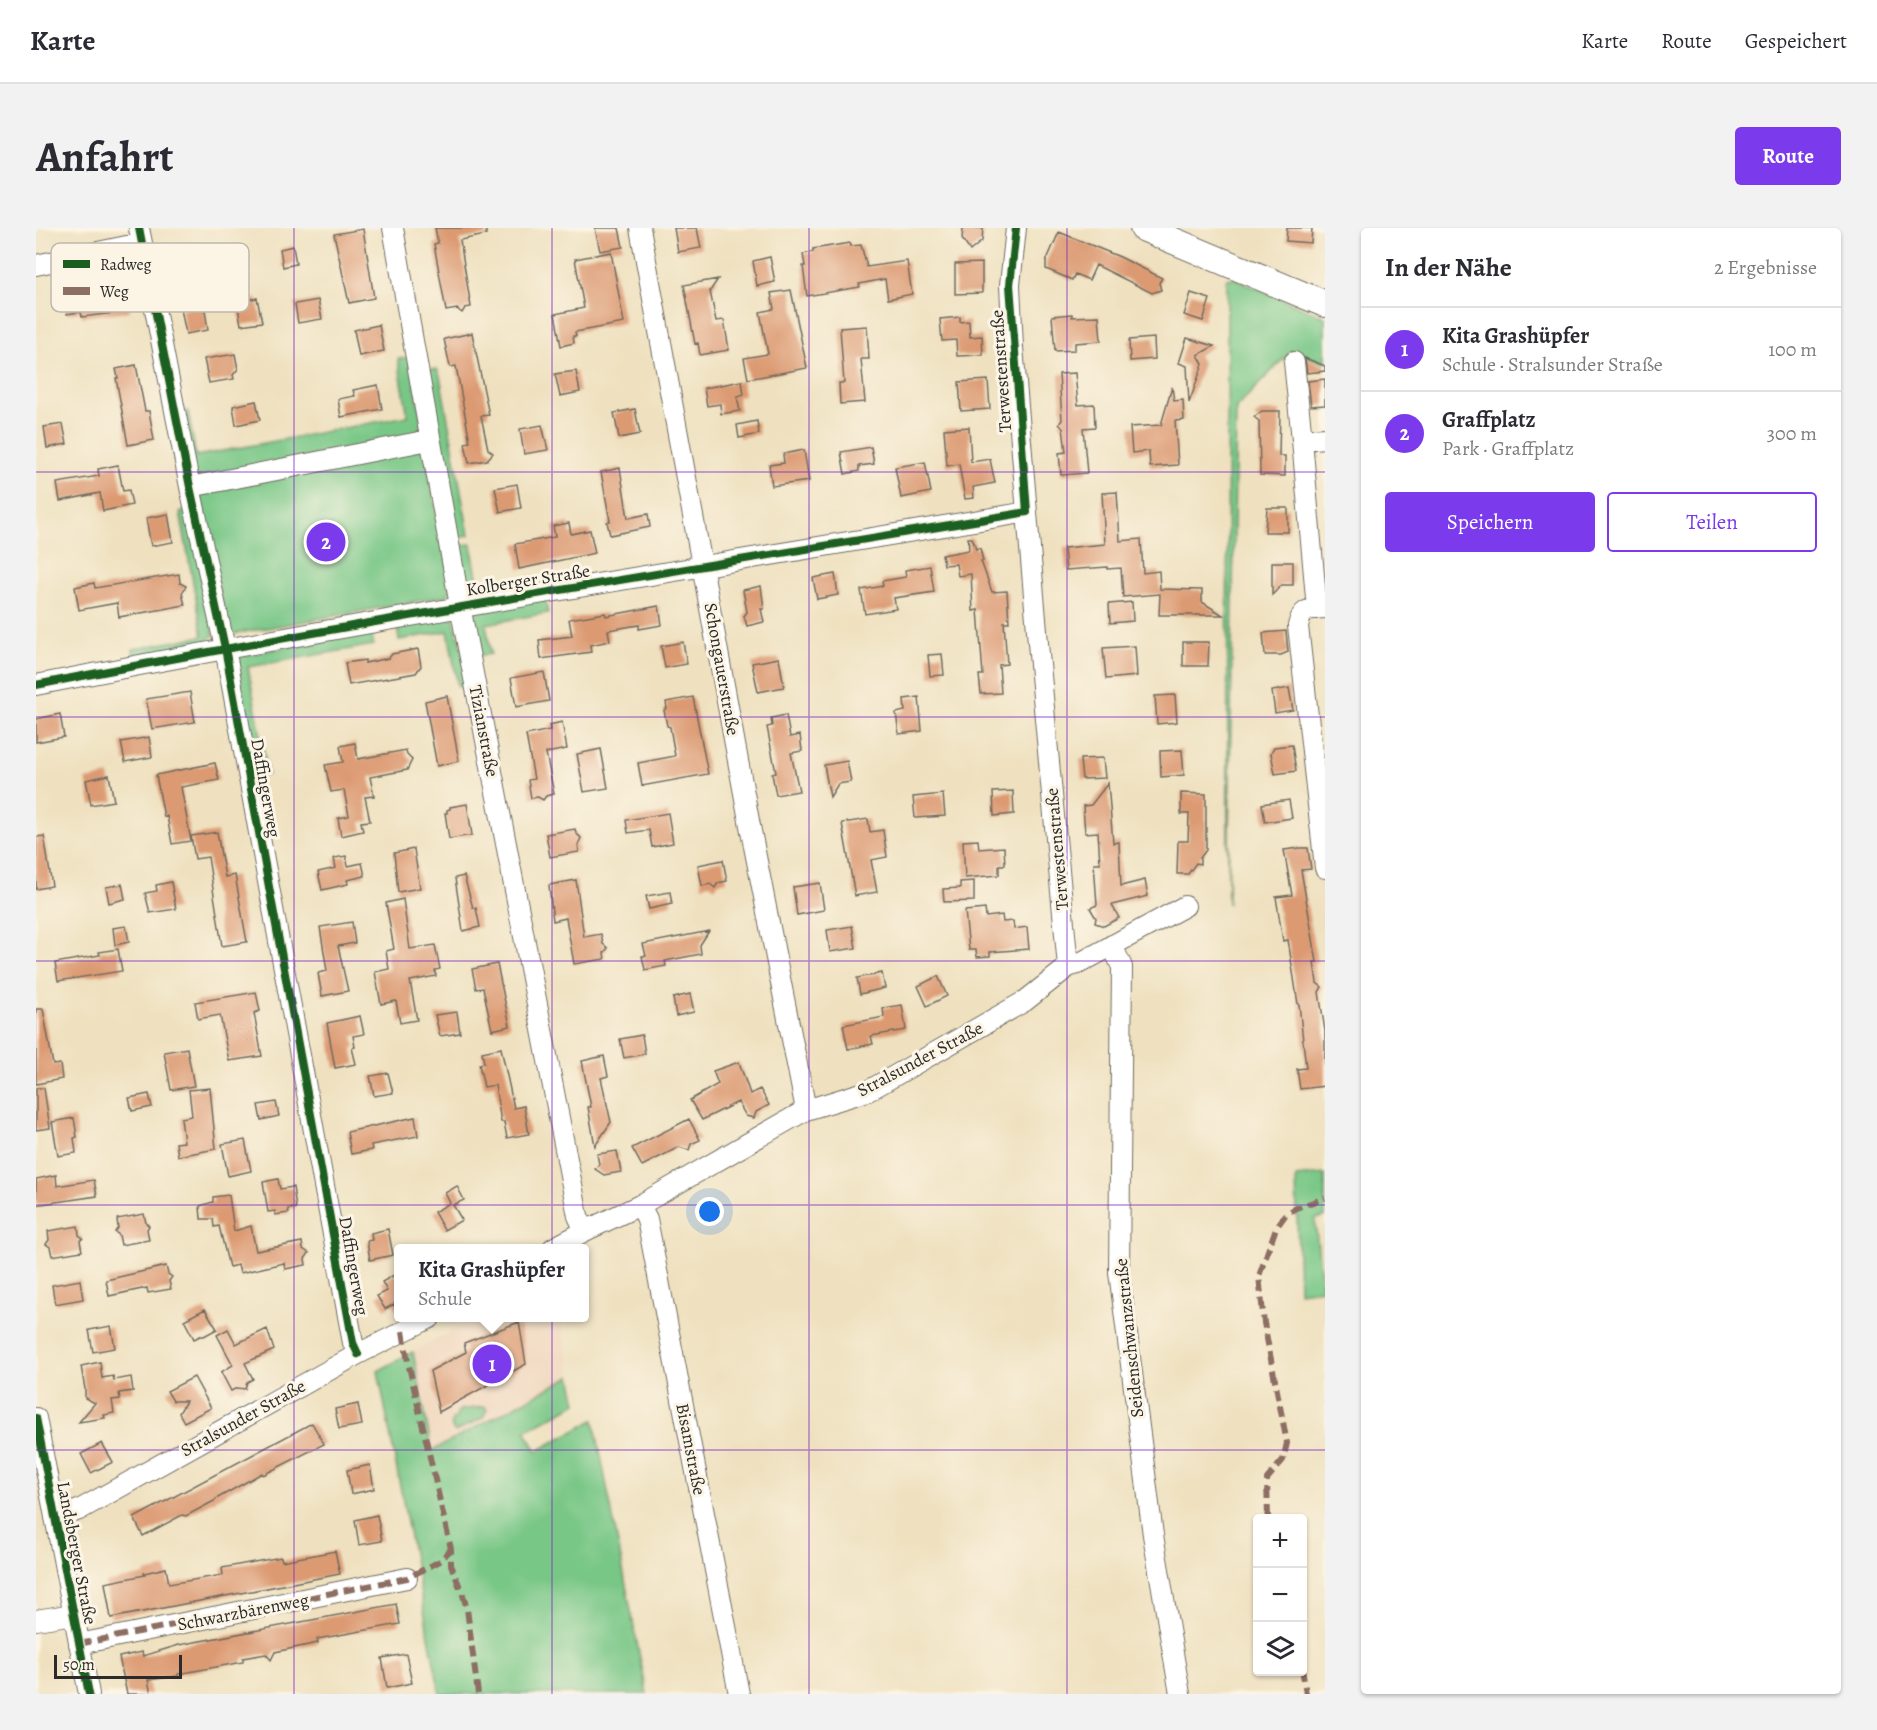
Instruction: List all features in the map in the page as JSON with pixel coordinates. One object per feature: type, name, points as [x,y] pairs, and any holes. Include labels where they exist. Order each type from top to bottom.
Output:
[{"type":"main road","points":[[1143,228],[1325,304]]},
{"type":"street","name":"Tizianstraße","points":[[393,228],[460,606],[578,1216],[585,1231]]},
{"type":"street","name":"Schongauerstraße","points":[[640,228],[754,849],[806,1110]]},
{"type":"street","name":"Terwestenstraße","points":[[1017,228],[1010,285],[1027,512],[1068,967]]},
{"type":"street","points":[[115,243],[140,236]]},
{"type":"street","points":[[36,265],[51,261]]},
{"type":"street","name":"Daffingerweg","points":[[155,312],[225,648],[353,1343],[358,1354]]},
{"type":"street","points":[[1294,363],[1321,608],[1307,610],[1300,616],[1298,626],[1325,868]]},
{"type":"street","points":[[1302,440],[1325,438]]},
{"type":"street","points":[[190,487],[429,440]]},
{"type":"street","name":"Kolberger Straße","points":[[36,685],[460,606],[1027,512]]},
{"type":"street","name":"Stralsunder Straße","points":[[561,1244],[640,1204],[806,1110],[868,1091],[1025,1001],[1068,967],[1185,906]]},
{"type":"street","name":"Seidenschwanzstraße","points":[[1112,945],[1122,968],[1119,1272],[1153,1535],[1180,1694]]},
{"type":"street","name":"Bisamstraße","points":[[640,1204],[647,1220],[739,1694]]},
{"type":"street","name":"Stralsunder Straße","points":[[55,1518],[79,1510],[358,1354],[420,1322]]},
{"type":"street","name":"Landsberger Straße","points":[[36,1418],[89,1694]]},
{"type":"street","name":"Schwarzbärenweg","points":[[79,1644],[406,1578]]},
{"type":"street","points":[[36,1620],[74,1614]]},
{"type":"shaded area","points":[[469,1322],[562,1322],[571,1376],[432,1451],[413,1352]]},
{"type":"green space","points":[[1233,278],[1325,317],[1325,363],[1291,351],[1236,408],[1228,904],[1226,282],[1227,279]]},
{"type":"green space","points":[[411,357],[422,427],[417,437],[194,478],[181,412],[188,411],[196,456],[408,416],[398,359]]},
{"type":"green space","points":[[437,369],[469,535],[453,538],[424,370]]},
{"type":"green space","points":[[419,448],[426,455],[452,589],[446,596],[228,635],[200,494]]},
{"type":"green space","points":[[190,510],[214,635],[202,645],[134,657],[133,649],[203,636],[180,512]]},
{"type":"green space","points":[[471,544],[479,587],[533,577],[534,588],[474,597],[462,587],[454,546]]},
{"type":"green space","points":[[545,596],[548,613],[486,624],[491,654],[477,656],[470,616],[474,611]]},
{"type":"green space","points":[[453,616],[471,684],[458,687],[448,631],[399,640],[397,624]]},
{"type":"green space","points":[[370,630],[374,645],[248,667],[268,774],[254,777],[236,657]]},
{"type":"green space","points":[[1325,1174],[1325,1217],[1315,1219],[1322,1289],[1299,1292],[1296,1177]]},
{"type":"green space","points":[[413,1352],[432,1451],[571,1376],[577,1403],[525,1431],[537,1451],[594,1420],[647,1694],[440,1694],[378,1371]]},
{"type":"green space","points":[[483,1407],[487,1409],[483,1418],[454,1431],[452,1419],[456,1418],[460,1410]]},
{"type":"building","points":[[435,228],[486,228],[486,235],[460,240],[471,307],[465,308],[462,313],[457,309],[446,311],[434,244],[438,243]]},
{"type":"building","points":[[595,228],[619,228],[623,247],[600,251]]},
{"type":"building","points":[[674,228],[697,228],[701,248],[678,252]]},
{"type":"building","points":[[963,228],[983,228],[982,241],[970,251],[962,239]]},
{"type":"building","points":[[1287,228],[1312,228],[1311,243],[1286,241]]},
{"type":"building","points":[[363,229],[374,298],[349,303],[334,234]]},
{"type":"building","points":[[1059,232],[1120,257],[1162,278],[1159,283],[1161,290],[1152,293],[1096,265],[1089,280],[1075,274],[1072,280],[1046,269],[1046,262]]},
{"type":"building","points":[[850,243],[851,246],[861,245],[867,267],[907,261],[912,294],[888,299],[885,279],[859,284],[860,287],[807,296],[803,254],[813,252],[813,249]]},
{"type":"building","points":[[293,246],[296,264],[283,267],[280,249]]},
{"type":"building","points":[[611,252],[624,323],[575,332],[574,343],[561,346],[555,314],[584,308],[575,259]]},
{"type":"building","points":[[770,257],[775,282],[757,286],[753,261]]},
{"type":"building","points":[[982,263],[982,293],[955,294],[955,264]]},
{"type":"building","points":[[718,279],[710,291],[716,321],[724,320],[729,350],[700,355],[698,343],[695,344],[684,285]]},
{"type":"building","points":[[791,290],[807,368],[748,379],[744,358],[768,354],[760,312],[774,309],[771,293]]},
{"type":"building","points":[[1191,293],[1210,299],[1203,321],[1184,315]]},
{"type":"building","points":[[257,298],[262,322],[241,325],[239,312],[249,312],[249,300]]},
{"type":"building","points":[[318,300],[322,319],[298,323],[295,304]]},
{"type":"building","points":[[81,312],[122,312],[82,317]]},
{"type":"building","points":[[182,312],[205,312],[208,330],[186,334]]},
{"type":"building","points":[[1072,314],[1072,317],[1099,316],[1101,341],[1075,343],[1075,350],[1055,351],[1052,316]]},
{"type":"building","points":[[960,317],[960,322],[969,321],[970,337],[982,336],[983,355],[957,356],[956,340],[942,341],[940,319]]},
{"type":"building","points":[[379,325],[384,351],[359,356],[354,330]]},
{"type":"building","points":[[867,326],[869,359],[861,359],[865,402],[840,404],[839,383],[844,383],[840,328]]},
{"type":"building","points":[[472,333],[489,415],[481,416],[488,449],[493,453],[487,460],[469,463],[465,443],[470,442],[456,366],[450,367],[444,339]]},
{"type":"building","points":[[1154,338],[1155,359],[1130,361],[1129,340]]},
{"type":"building","points":[[1187,338],[1214,346],[1198,355],[1203,364],[1189,403],[1187,366],[1179,363]]},
{"type":"building","points":[[235,354],[238,369],[233,375],[234,379],[209,383],[204,359]]},
{"type":"building","points":[[1305,358],[1325,366],[1325,371],[1307,373]]},
{"type":"building","points":[[136,365],[145,411],[149,411],[154,440],[128,445],[116,369]]},
{"type":"building","points":[[576,371],[580,392],[560,396],[555,374]]},
{"type":"building","points":[[1075,373],[1078,405],[1094,404],[1095,427],[1083,428],[1087,473],[1061,475],[1059,453],[1066,452],[1063,428],[1059,424],[1062,420],[1059,374]]},
{"type":"building","points":[[1325,379],[1325,405],[1311,406],[1308,381]]},
{"type":"building","points":[[988,380],[990,409],[961,411],[959,382]]},
{"type":"building","points":[[742,381],[744,395],[737,397],[740,411],[721,414],[720,404],[707,406],[704,388]]},
{"type":"building","points":[[378,385],[382,409],[341,417],[338,399],[355,396],[353,390]]},
{"type":"building","points":[[1172,387],[1174,401],[1183,400],[1184,420],[1175,421],[1178,465],[1150,467],[1149,451],[1132,453],[1130,427],[1161,425]]},
{"type":"building","points":[[256,401],[260,420],[236,425],[233,406]]},
{"type":"building","points":[[635,409],[640,434],[619,438],[614,413]]},
{"type":"building","points":[[1262,411],[1280,411],[1279,456],[1285,456],[1285,476],[1260,475],[1259,421],[1254,417]]},
{"type":"building","points":[[757,421],[759,434],[739,438],[737,425]]},
{"type":"building","points":[[63,424],[67,444],[47,448],[44,427]]},
{"type":"building","points":[[542,425],[548,450],[524,454],[520,429]]},
{"type":"building","points":[[969,427],[971,462],[990,459],[995,483],[973,487],[974,498],[965,499],[959,464],[947,466],[944,429]]},
{"type":"building","points":[[871,447],[874,464],[859,466],[859,471],[845,474],[841,452]]},
{"type":"building","points":[[804,450],[809,481],[772,486],[769,465],[784,463],[783,454]]},
{"type":"building","points":[[925,462],[931,492],[901,498],[895,467]]},
{"type":"building","points":[[118,465],[123,491],[129,490],[132,505],[103,511],[100,493],[60,501],[57,483],[99,476],[98,469]]},
{"type":"building","points":[[620,468],[628,518],[648,514],[650,527],[610,535],[607,522],[610,521],[601,472]]},
{"type":"building","points":[[517,484],[521,508],[500,512],[495,488]]},
{"type":"building","points":[[1117,492],[1120,541],[1141,539],[1143,573],[1159,571],[1160,589],[1202,590],[1202,602],[1223,615],[1159,615],[1160,594],[1123,597],[1121,568],[1066,570],[1064,548],[1105,544],[1102,493]]},
{"type":"building","points":[[1267,508],[1288,508],[1288,532],[1265,532]]},
{"type":"building","points":[[168,514],[173,542],[151,546],[146,518]]},
{"type":"building","points":[[569,523],[571,534],[590,530],[595,553],[519,569],[515,544],[555,537],[553,526]]},
{"type":"building","points":[[968,538],[972,538],[976,549],[980,548],[983,561],[981,561],[992,592],[1007,591],[1009,622],[1004,622],[1007,664],[999,665],[1001,693],[981,694],[979,675],[983,675],[978,610],[973,611],[971,574],[958,576],[956,564],[944,565],[942,555],[969,550]]},
{"type":"building","points":[[1272,562],[1293,562],[1293,585],[1282,585],[1272,595]]},
{"type":"building","points":[[930,566],[934,592],[894,598],[896,609],[865,614],[861,590],[883,586],[882,581],[906,577],[905,570]]},
{"type":"building","points":[[179,574],[180,583],[186,586],[182,593],[185,605],[119,617],[117,603],[79,610],[75,587],[94,583],[95,588]]},
{"type":"building","points":[[835,574],[838,595],[817,599],[813,578]]},
{"type":"building","points":[[761,586],[764,609],[761,609],[764,622],[747,626],[744,616],[747,612],[743,590]]},
{"type":"building","points":[[1132,602],[1133,621],[1110,623],[1109,604]]},
{"type":"building","points":[[659,606],[662,625],[639,629],[639,625],[608,630],[610,641],[590,645],[591,652],[541,659],[539,640],[572,636],[569,619],[605,613],[606,616]]},
{"type":"building","points":[[1286,631],[1288,652],[1281,655],[1265,655],[1263,633]]},
{"type":"building","points":[[683,642],[687,664],[665,668],[661,646]]},
{"type":"building","points":[[1183,642],[1209,642],[1208,666],[1183,666]]},
{"type":"building","points":[[1135,646],[1137,676],[1106,679],[1103,648]]},
{"type":"building","points":[[418,649],[421,666],[416,673],[349,685],[345,663],[365,660],[365,663],[389,658],[392,654]]},
{"type":"building","points":[[942,654],[944,675],[930,676],[928,655]]},
{"type":"building","points":[[779,658],[784,687],[758,692],[752,663]]},
{"type":"building","points":[[544,672],[549,701],[516,707],[511,678]]},
{"type":"building","points":[[1289,688],[1293,710],[1275,713],[1272,691]]},
{"type":"building","points":[[190,692],[195,722],[152,729],[146,699]]},
{"type":"building","points":[[1175,695],[1177,722],[1157,724],[1155,696]]},
{"type":"building","points":[[447,696],[459,761],[437,766],[425,701]]},
{"type":"building","points":[[693,697],[708,774],[642,786],[638,763],[675,756],[670,727],[667,726],[664,710],[667,708],[666,702]]},
{"type":"building","points":[[919,697],[922,731],[899,734],[896,713],[905,711],[904,699]]},
{"type":"building","points":[[60,714],[64,737],[36,742],[36,719]]},
{"type":"building","points":[[786,715],[790,737],[800,735],[802,751],[791,753],[799,791],[776,795],[772,774],[776,773],[767,727],[772,726],[771,718]]},
{"type":"building","points":[[562,722],[567,749],[546,753],[554,794],[546,796],[543,800],[538,797],[531,798],[528,780],[534,779],[526,735],[550,730],[549,725]]},
{"type":"building","points":[[149,737],[152,757],[125,762],[121,742]]},
{"type":"building","points":[[355,743],[358,759],[406,750],[412,760],[407,770],[370,777],[374,796],[365,797],[370,821],[361,822],[363,831],[341,836],[338,818],[349,816],[344,790],[331,792],[325,765],[343,762],[340,746]]},
{"type":"building","points":[[1292,745],[1296,771],[1275,774],[1271,753],[1274,747]]},
{"type":"building","points":[[601,749],[608,788],[584,792],[577,754]]},
{"type":"building","points":[[1182,750],[1184,775],[1161,777],[1160,751]]},
{"type":"building","points":[[1103,758],[1105,778],[1082,779],[1080,759]]},
{"type":"building","points":[[847,761],[851,782],[838,784],[830,797],[824,765]]},
{"type":"building","points":[[215,763],[219,780],[181,787],[191,841],[172,844],[156,775]]},
{"type":"building","points":[[109,775],[114,801],[91,805],[86,780]]},
{"type":"building","points":[[1108,783],[1113,843],[1119,842],[1121,886],[1145,880],[1148,896],[1112,905],[1119,918],[1104,926],[1095,923],[1096,918],[1090,908],[1097,905],[1094,863],[1100,863],[1098,832],[1085,833],[1083,806],[1091,805]]},
{"type":"building","points":[[1013,791],[1014,814],[994,816],[993,792]]},
{"type":"building","points":[[1181,793],[1206,794],[1206,850],[1200,858],[1200,864],[1196,863],[1188,874],[1177,874],[1178,841],[1188,841],[1189,814],[1181,814]]},
{"type":"building","points":[[943,794],[945,816],[915,818],[913,797]]},
{"type":"building","points":[[1289,800],[1292,818],[1265,822],[1262,804]]},
{"type":"building","points":[[467,804],[472,835],[449,839],[445,813],[450,807]]},
{"type":"building","points":[[668,813],[673,843],[652,847],[649,830],[628,833],[626,820]]},
{"type":"building","points":[[868,819],[870,832],[883,830],[887,857],[871,860],[877,892],[855,896],[842,823]]},
{"type":"building","points":[[575,829],[581,838],[578,845],[579,852],[550,857],[546,834]]},
{"type":"building","points":[[217,832],[225,877],[235,875],[247,942],[222,946],[208,857],[195,859],[191,836]]},
{"type":"building","points":[[44,836],[52,886],[36,889],[36,837]]},
{"type":"building","points":[[978,840],[979,849],[1004,847],[1005,865],[999,865],[999,875],[965,878],[963,841]]},
{"type":"building","points":[[1308,848],[1311,869],[1301,870],[1317,962],[1314,962],[1317,983],[1322,987],[1319,992],[1325,1031],[1325,1086],[1300,1089],[1297,1069],[1306,1068],[1299,1004],[1288,940],[1283,941],[1276,897],[1292,895],[1284,850]]},
{"type":"building","points":[[414,849],[420,888],[398,892],[394,853]]},
{"type":"building","points":[[346,856],[348,866],[362,863],[365,876],[347,880],[348,884],[322,890],[318,872],[336,868],[334,858]]},
{"type":"building","points":[[723,860],[727,881],[718,883],[715,888],[710,884],[702,886],[698,865]]},
{"type":"building","points":[[464,876],[473,908],[476,908],[480,927],[463,931],[455,878]]},
{"type":"building","points":[[576,880],[584,937],[601,934],[603,944],[608,948],[604,953],[605,959],[574,964],[566,918],[553,921],[549,885]]},
{"type":"building","points":[[974,881],[974,901],[944,902],[943,889],[960,888],[960,882]]},
{"type":"building","points":[[171,882],[176,909],[150,913],[145,893],[157,891],[156,885]]},
{"type":"building","points":[[820,883],[824,910],[797,915],[793,887]]},
{"type":"building","points":[[122,884],[125,899],[109,903],[106,887]]},
{"type":"building","points":[[670,892],[672,904],[649,909],[646,896]]},
{"type":"building","points":[[403,899],[410,949],[435,945],[440,969],[435,970],[436,976],[410,981],[417,1020],[400,1023],[396,1001],[381,1004],[375,972],[389,969],[386,951],[394,949],[386,903]]},
{"type":"building","points":[[985,909],[986,917],[1002,915],[1003,922],[1013,921],[1014,929],[1027,927],[1029,949],[990,952],[990,956],[977,957],[976,950],[969,950],[965,911]]},
{"type":"building","points":[[352,922],[355,943],[338,946],[348,991],[322,996],[318,973],[327,971],[320,927]]},
{"type":"building","points":[[126,926],[129,942],[115,945],[113,928]]},
{"type":"building","points":[[852,926],[856,948],[830,952],[827,930]]},
{"type":"building","points":[[709,931],[700,945],[701,954],[665,961],[666,966],[645,970],[642,956],[646,956],[643,944]]},
{"type":"building","points":[[118,949],[122,971],[58,981],[55,963],[100,955],[99,952]]},
{"type":"building","points":[[497,964],[510,1026],[492,1030],[483,988],[476,989],[472,969]]},
{"type":"building","points":[[882,973],[885,988],[860,994],[857,978]]},
{"type":"building","points":[[938,976],[947,996],[927,1006],[918,986]]},
{"type":"building","points":[[256,992],[260,1011],[254,1013],[262,1056],[229,1061],[220,1015],[198,1019],[195,1002]]},
{"type":"building","points":[[690,994],[694,1012],[676,1016],[673,998]]},
{"type":"building","points":[[902,1005],[906,1030],[871,1036],[873,1044],[848,1049],[843,1025],[884,1017],[883,1008]]},
{"type":"building","points":[[36,1009],[43,1009],[53,1065],[60,1064],[62,1079],[36,1084]]},
{"type":"building","points":[[457,1012],[460,1033],[440,1036],[435,1015]]},
{"type":"building","points":[[360,1016],[364,1034],[353,1036],[355,1047],[352,1048],[356,1064],[335,1068],[327,1023]]},
{"type":"building","points":[[642,1035],[645,1054],[624,1058],[620,1039]]},
{"type":"building","points":[[187,1048],[194,1086],[171,1090],[164,1052]]},
{"type":"building","points":[[501,1048],[514,1108],[524,1106],[529,1134],[507,1138],[504,1122],[501,1122],[495,1085],[484,1087],[479,1064],[484,1063],[482,1052]]},
{"type":"building","points":[[604,1056],[608,1076],[601,1078],[611,1122],[595,1146],[588,1107],[591,1107],[582,1061]]},
{"type":"building","points":[[739,1062],[750,1094],[760,1089],[769,1105],[756,1112],[754,1118],[746,1116],[738,1102],[702,1120],[690,1100],[718,1084],[713,1071]]},
{"type":"building","points":[[388,1073],[393,1093],[374,1096],[370,1076]]},
{"type":"building","points":[[36,1088],[44,1088],[50,1128],[36,1130]]},
{"type":"building","points":[[210,1088],[216,1149],[178,1156],[176,1143],[184,1142],[181,1118],[192,1116],[189,1090]]},
{"type":"building","points":[[149,1094],[152,1107],[132,1111],[129,1098]]},
{"type":"building","points":[[276,1102],[279,1116],[261,1120],[258,1105]]},
{"type":"building","points":[[415,1117],[418,1136],[371,1145],[372,1150],[351,1154],[347,1132]]},
{"type":"building","points":[[74,1118],[77,1137],[74,1138],[76,1153],[58,1156],[52,1122]]},
{"type":"building","points":[[689,1119],[700,1140],[691,1144],[689,1150],[679,1147],[642,1166],[632,1148]]},
{"type":"building","points":[[245,1140],[251,1171],[228,1176],[222,1144]]},
{"type":"building","points":[[617,1151],[621,1172],[604,1175],[595,1169],[599,1164],[597,1154]]},
{"type":"building","points":[[56,1175],[57,1186],[94,1180],[97,1196],[36,1205],[36,1179]]},
{"type":"building","points":[[278,1179],[280,1189],[293,1187],[296,1208],[288,1209],[289,1213],[275,1215],[275,1211],[268,1212],[263,1182]]},
{"type":"building","points":[[457,1186],[464,1200],[453,1205],[462,1220],[444,1230],[434,1212],[450,1203],[445,1193]]},
{"type":"building","points":[[229,1195],[234,1231],[251,1226],[256,1251],[302,1242],[303,1249],[309,1253],[305,1259],[306,1265],[285,1269],[284,1263],[240,1273],[238,1265],[229,1267],[219,1226],[214,1227],[213,1219],[201,1219],[200,1206],[213,1202],[213,1197]]},
{"type":"building","points":[[144,1214],[149,1226],[147,1229],[149,1240],[121,1245],[119,1235],[115,1232],[118,1228],[117,1219]]},
{"type":"building","points":[[78,1226],[79,1235],[83,1238],[80,1241],[82,1251],[52,1256],[50,1247],[46,1244],[49,1240],[48,1231]]},
{"type":"building","points":[[388,1229],[393,1255],[370,1260],[367,1241],[372,1240],[371,1233]]},
{"type":"building","points":[[166,1266],[168,1274],[172,1277],[169,1281],[171,1289],[148,1293],[147,1288],[109,1296],[106,1280]]},
{"type":"building","points":[[394,1275],[394,1304],[385,1309],[377,1296],[387,1291],[382,1282]]},
{"type":"building","points":[[80,1280],[83,1299],[55,1304],[52,1285]]},
{"type":"building","points":[[205,1309],[217,1329],[194,1339],[184,1320]]},
{"type":"building","points":[[519,1322],[526,1364],[439,1412],[430,1371],[466,1352],[464,1343]]},
{"type":"building","points":[[111,1326],[115,1348],[93,1352],[89,1330]]},
{"type":"building","points":[[228,1329],[236,1344],[267,1329],[274,1350],[245,1363],[253,1379],[247,1382],[245,1389],[237,1388],[231,1391],[221,1372],[233,1365],[217,1335]]},
{"type":"building","points":[[100,1362],[102,1378],[113,1376],[114,1380],[131,1377],[133,1391],[119,1393],[120,1399],[112,1400],[114,1413],[104,1415],[105,1418],[79,1422],[95,1403],[85,1398],[81,1366]]},
{"type":"building","points":[[194,1377],[211,1408],[184,1422],[179,1413],[186,1401],[173,1401],[167,1391]]},
{"type":"building","points":[[358,1404],[362,1425],[339,1429],[335,1409]]},
{"type":"building","points":[[312,1423],[324,1444],[263,1475],[262,1473],[186,1516],[182,1515],[143,1536],[134,1518]]},
{"type":"building","points":[[102,1443],[113,1462],[91,1473],[81,1454]]},
{"type":"building","points":[[370,1465],[374,1489],[351,1494],[347,1470]]},
{"type":"building","points":[[377,1515],[382,1541],[359,1545],[355,1520]]},
{"type":"building","points":[[335,1551],[340,1574],[111,1618],[105,1583],[166,1568],[169,1584],[223,1575],[222,1568],[281,1557],[282,1561]]},
{"type":"building","points":[[396,1604],[400,1624],[317,1639],[318,1643],[275,1652],[271,1660],[266,1654],[243,1658],[243,1662],[148,1680],[151,1694],[127,1694],[119,1657],[142,1652],[143,1656],[179,1645]]},
{"type":"building","points":[[406,1654],[412,1683],[387,1688],[382,1658]]},
{"type":"marked path","points":[[1268,1514],[1267,1479],[1283,1460],[1287,1443],[1264,1323],[1259,1276],[1276,1228],[1286,1214],[1325,1198]]},
{"type":"marked path","points":[[403,1331],[451,1549],[451,1565],[467,1609],[478,1694]]},
{"type":"marked path","points":[[79,1644],[407,1578],[440,1561],[451,1549]]},
{"type":"marked path","points":[[1303,1676],[1306,1694]]},
{"type":"cycle path","points":[[139,228],[142,243]]},
{"type":"cycle path","points":[[36,685],[407,616],[1027,512],[1010,285],[1016,228]]},
{"type":"cycle path","points":[[156,312],[225,648],[353,1343],[358,1354]]},
{"type":"cycle path","points":[[36,1418],[89,1694]]},
{"type":"place","name":"Graffplatz","points":[[326,542]]},
{"type":"place","name":"Kita Grashüpfer","points":[[492,1364]]}]
